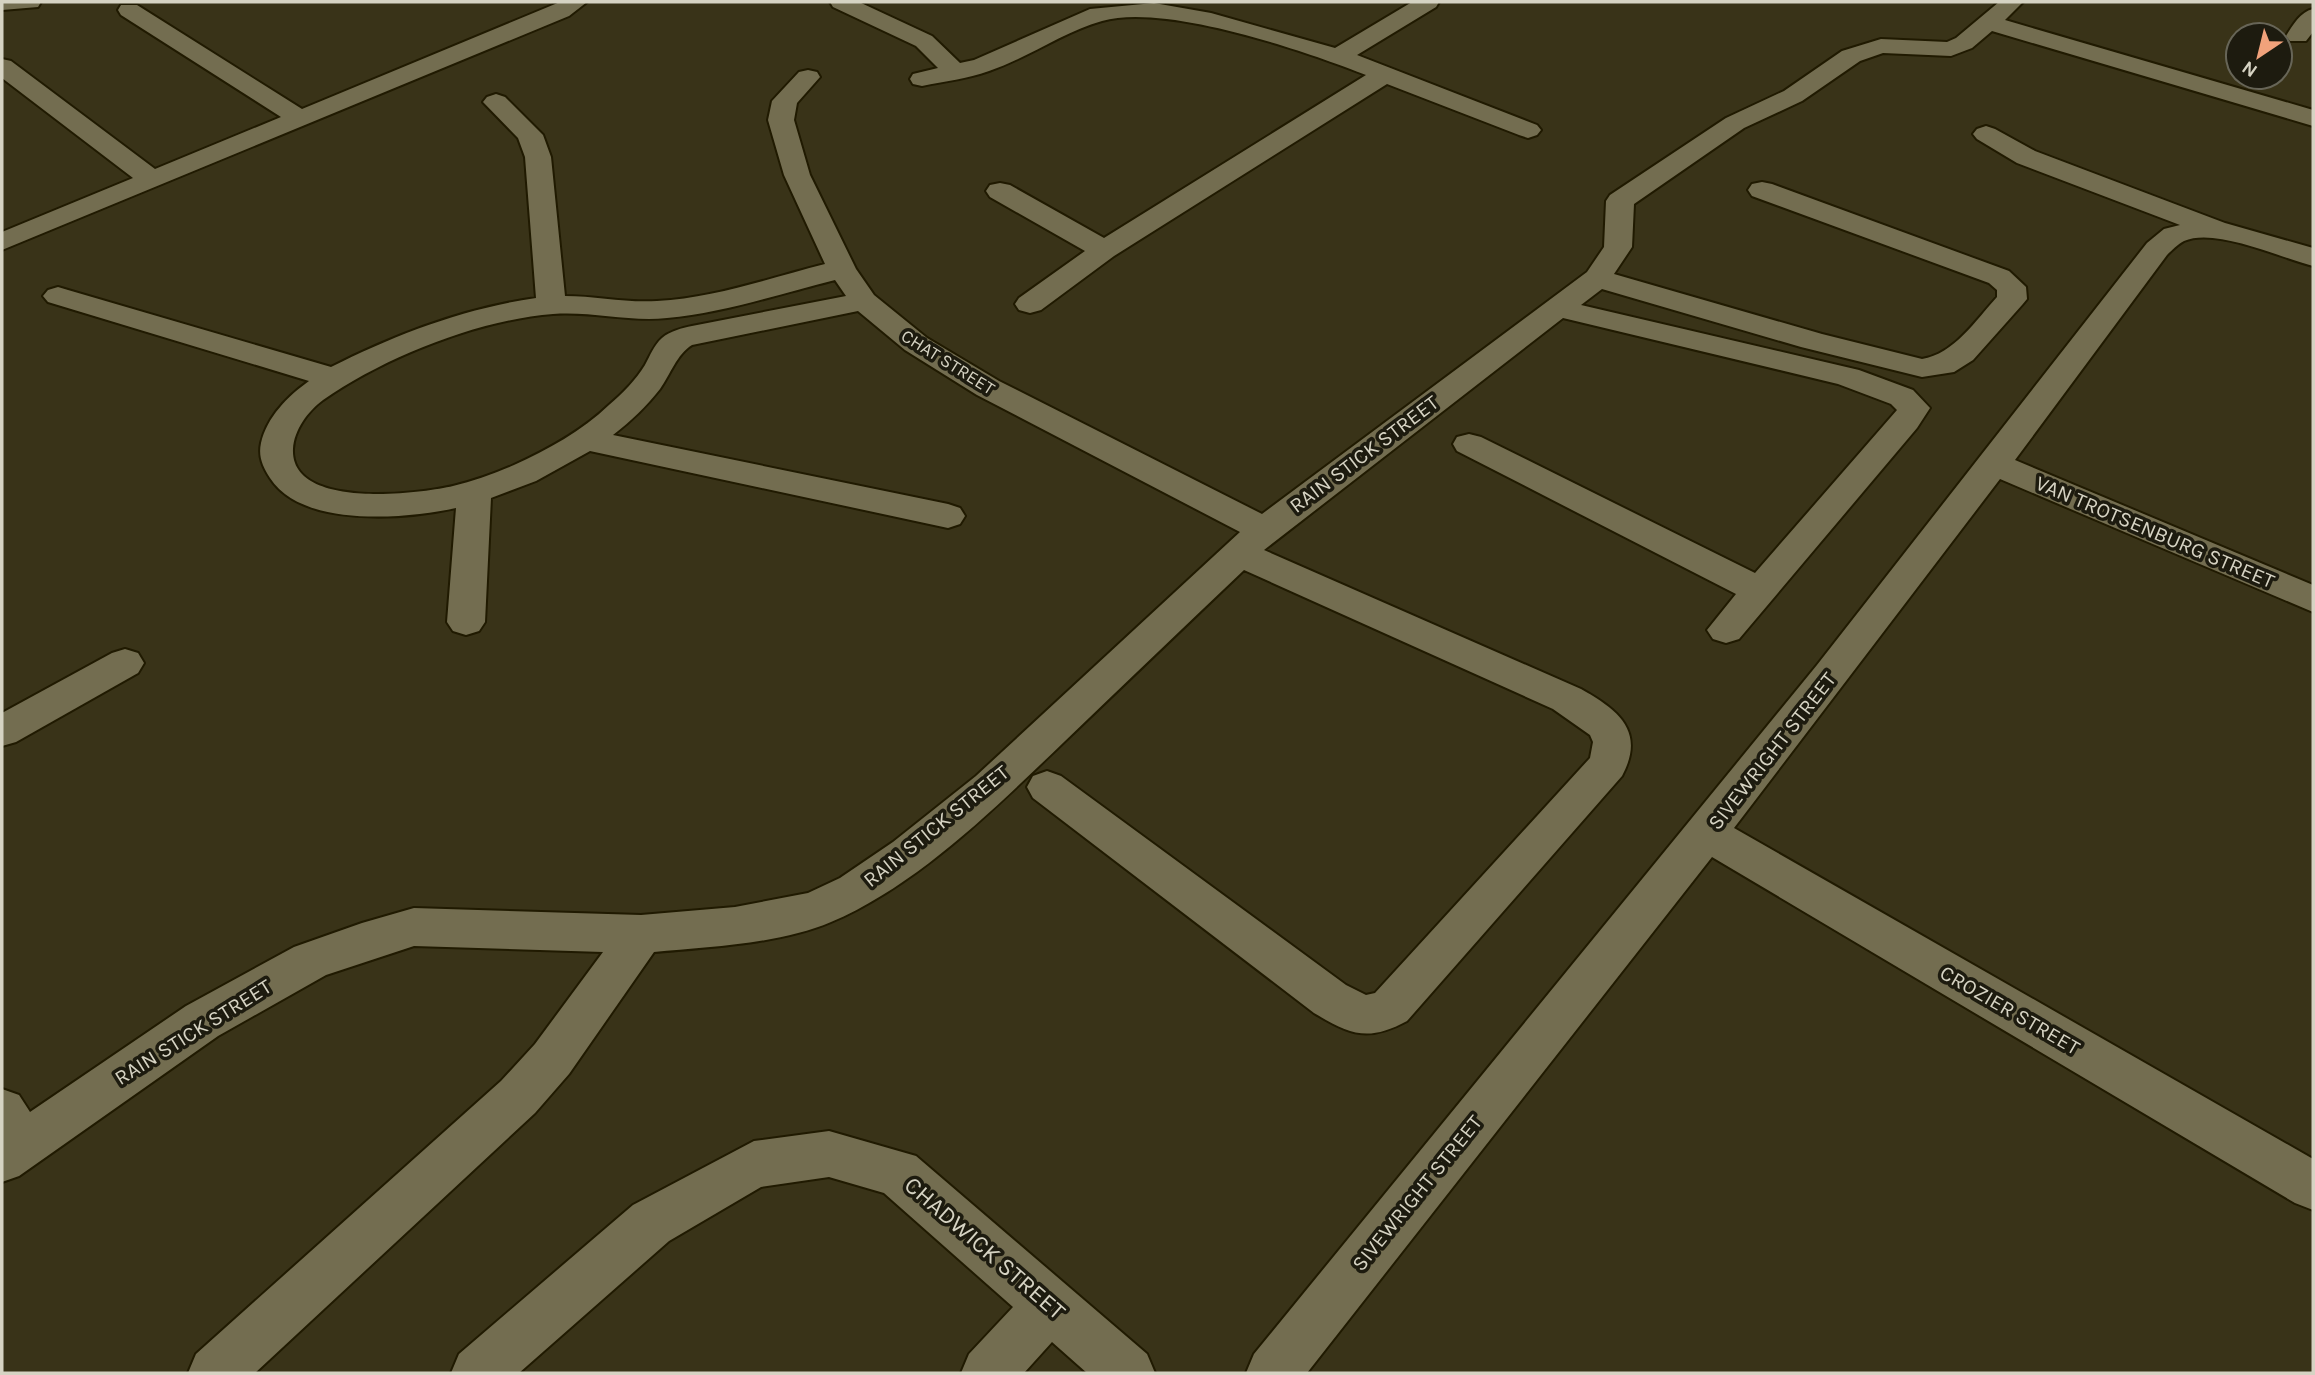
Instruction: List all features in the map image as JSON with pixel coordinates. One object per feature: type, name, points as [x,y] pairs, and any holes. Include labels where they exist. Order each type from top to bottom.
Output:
[{"type":"street","points":[[2,3],[30,2]]},
{"type":"street","points":[[2,242],[561,11],[576,2]]},
{"type":"street","points":[[841,2],[923,41],[957,73]]},
{"type":"street","points":[[1338,56],[1427,2]]},
{"type":"street","points":[[1988,22],[2012,2]]},
{"type":"street","points":[[128,10],[301,119]]},
{"type":"street","points":[[922,79],[981,66],[1080,20],[1122,10],[1182,13],[1338,56],[1528,130]]},
{"type":"street","points":[[2298,36],[2313,16]]},
{"type":"street","points":[[1988,22],[2313,118]]},
{"type":"street","name":"RAIN STICK STREET","points":[[9,1138],[202,1021],[310,961],[362,942],[414,927],[641,934],[735,926],[814,910],[855,891],[908,854],[990,787],[1251,541],[1597,278],[1618,247],[1620,201],[1735,123],[1793,96],[1851,56],[1881,46],[1951,49],[1964,43],[1988,22]]},
{"type":"street","points":[[2,66],[152,180]]},
{"type":"street","points":[[1030,304],[1104,250],[1384,75]]},
{"type":"street","name":"CHAT STREET","points":[[808,77],[785,101],[781,120],[797,175],[842,269],[864,301],[916,344],[1251,541],[1596,716],[1612,735],[1615,750],[1608,765],[1391,1007],[1375,1016],[1356,1014],[1330,999],[1047,787]]},
{"type":"street","points":[[496,102],[530,135],[538,158],[551,305]]},
{"type":"street","points":[[1986,134],[2025,157],[2229,233]]},
{"type":"street","points":[[1597,278],[1812,341],[1922,368],[1943,365],[1962,353],[2012,299],[2011,287],[1999,277],[1762,190]]},
{"type":"street","points":[[1000,191],[1104,250]]},
{"type":"street","name":"SIVEWRIGHT STREET","points":[[1273,1373],[1707,833],[1996,465],[2157,249],[2172,236],[2190,232],[2229,233],[2313,257]]},
{"type":"street","points":[[842,269],[668,310],[551,305],[504,314],[441,333],[367,360],[309,394],[292,410],[282,429],[275,455],[280,471],[300,491],[333,501],[397,506],[474,490],[519,475],[585,440],[618,415],[643,390],[670,347],[679,340],[692,335],[864,301]]},
{"type":"street","points":[[776,286],[791,316]]},
{"type":"street","points":[[58,296],[333,378]]},
{"type":"street","points":[[1557,308],[1848,377],[1902,397],[1914,408],[1906,421],[1726,630]]},
{"type":"street","points":[[585,440],[948,516]]},
{"type":"street","points":[[1469,444],[1759,590]]},
{"type":"street","name":"VAN TROTSENBURG STREET","points":[[1996,465],[2313,599]]},
{"type":"street","points":[[466,622],[474,490]]},
{"type":"street","points":[[2,732],[125,663]]},
{"type":"street","name":"CROZIER STREET","points":[[1707,833],[2313,1186]]},
{"type":"street","points":[[215,1373],[518,1097],[552,1059],[641,934]]},
{"type":"street","name":"CHADWICK STREET","points":[[478,1373],[651,1223],[754,1165],[829,1154],[898,1173],[1128,1373]]},
{"type":"street","points":[[988,1373],[1051,1304]]}]
